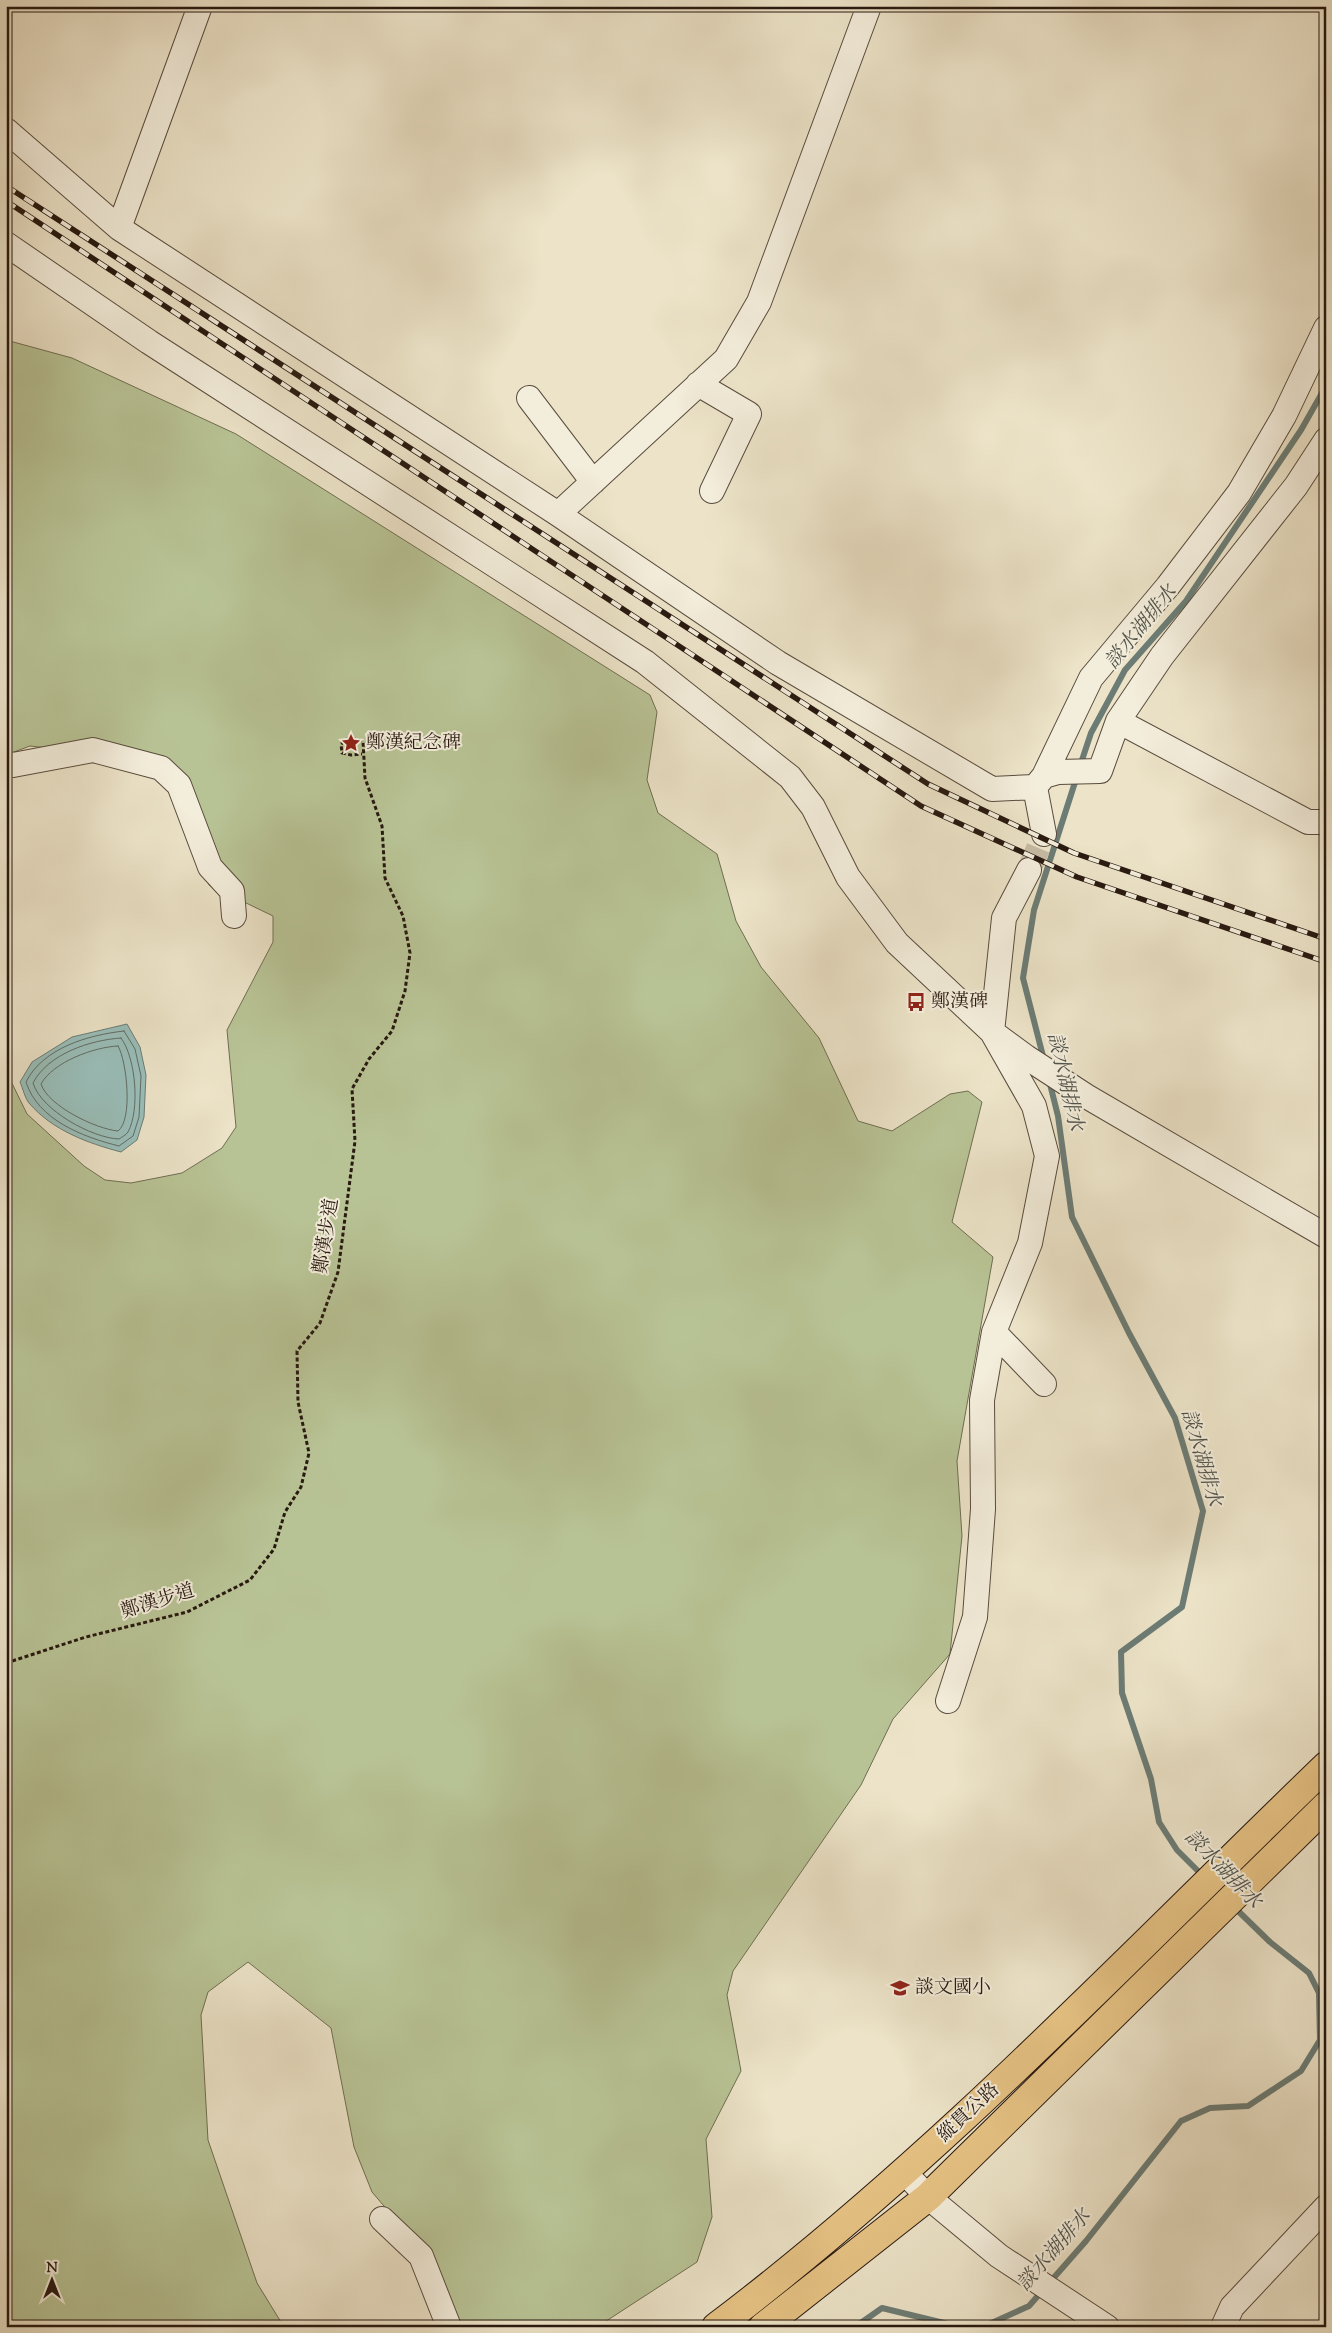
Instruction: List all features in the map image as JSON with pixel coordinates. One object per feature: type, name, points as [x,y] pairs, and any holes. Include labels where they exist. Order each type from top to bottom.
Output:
[{"type":"main road","name":"縱貫公路","points":[[716,2327],[905,2173],[1022,2064],[1206,1881],[1326,1766]]},
{"type":"main road","name":"縱貫公路","points":[[763,2327],[928,2197],[1326,1806]]},
{"type":"main road","points":[[1022,2064],[1045,2083]]},
{"type":"street","points":[[119,228],[200,6]]},
{"type":"street","points":[[558,514],[726,359],[759,302],[869,6]]},
{"type":"street","points":[[6,130],[119,228],[558,514],[778,663],[992,789],[1045,779],[1100,772],[1118,721],[1162,656],[1296,486],[1326,440]]},
{"type":"street","points":[[6,244],[149,342],[645,662],[790,777],[813,807],[848,877],[897,943],[992,1032],[1026,1058],[1086,1096],[1326,1236]]},
{"type":"street","points":[[1044,834],[1045,779],[1091,678],[1168,586],[1239,493],[1284,416],[1326,328]]},
{"type":"street","points":[[698,384],[749,414],[712,491]]},
{"type":"street","points":[[529,398],[593,482]]},
{"type":"street","points":[[1118,721],[1308,822],[1326,822]]},
{"type":"street","points":[[6,764],[13,765],[93,750],[161,768],[179,785],[210,867],[232,891],[234,916]]},
{"type":"street","points":[[948,1701],[976,1617],[983,1508],[982,1400],[994,1332],[1030,1243],[1047,1156],[1034,1106],[992,1032],[1004,918],[1029,870]]},
{"type":"street","points":[[994,1332],[1044,1384]]},
{"type":"street","points":[[905,2173],[928,2197],[999,2256],[1107,2327]]},
{"type":"street","points":[[1223,2327],[1232,2307],[1317,2231],[1326,2207]]},
{"type":"street","points":[[382,2220],[422,2256],[449,2327]]},
{"type":"path","name":"鄭漢步道","points":[[6,1663],[86,1637],[187,1612],[250,1580],[274,1549],[285,1512],[301,1487],[309,1453],[298,1402],[297,1350],[320,1323],[338,1272],[355,1141],[352,1089],[369,1058],[392,1031],[405,991],[410,954],[403,916],[385,878],[382,826],[364,778],[363,741],[349,738],[341,744],[342,753],[351,755],[362,754]]},
{"type":"green space","points":[[6,340],[72,358],[236,434],[650,695],[657,712],[647,780],[658,813],[717,854],[736,921],[761,967],[819,1038],[858,1121],[892,1131],[950,1094],[968,1091],[982,1102],[952,1222],[993,1257],[957,1461],[962,1536],[950,1654],[893,1719],[861,1785],[733,1971],[727,1995],[741,2071],[706,2139],[712,2217],[697,2262],[597,2327],[447,2327],[419,2247],[372,2192],[354,2147],[331,2028],[248,1962],[208,1992],[201,2015],[208,2140],[257,2283],[284,2327],[6,2327],[6,1071],[27,1114],[84,1166],[105,1180],[131,1183],[182,1173],[222,1148],[236,1127],[227,1030],[273,942],[273,916],[209,885],[197,814],[172,774],[127,757],[30,746],[6,755]]},
{"type":"water","points":[[127,1024],[140,1047],[146,1075],[144,1117],[137,1140],[121,1152],[83,1140],[48,1121],[29,1103],[20,1082],[32,1062],[72,1037]]},
{"type":"waterway","name":"談水湖排水","points":[[1080,766],[1091,733],[1125,670],[1186,601],[1301,430],[1326,386]]},
{"type":"waterway","name":"談水湖排水","points":[[1044,1060],[1023,978],[1034,910],[1077,776]]},
{"type":"waterway","name":"談水湖排水","points":[[1049,1080],[1058,1116],[1072,1217],[1129,1333],[1175,1418],[1203,1511],[1182,1607],[1121,1652],[1122,1693],[1151,1779],[1159,1822],[1177,1850],[1203,1876]]},
{"type":"waterway","name":"談水湖排水","points":[[855,2327],[882,2308],[948,2324],[985,2326],[1029,2306],[1086,2241],[1181,2121],[1210,2108],[1248,2106],[1301,2071],[1320,2040],[1319,1993],[1309,1973],[1270,1942],[1233,1906]]},
{"type":"tunnel","points":[[1029,870],[1044,834]]},
{"type":"railway","points":[[6,186],[928,784],[1074,853],[1326,939]]},
{"type":"railway","points":[[6,201],[921,806],[1077,877],[1326,962]]},
{"type":"place","name":"鄭漢紀念碑","points":[[351,743]]},
{"type":"place","name":"鄭漢碑","points":[[916,1002]]},
{"type":"place","name":"談文國小","points":[[900,1988]]}]
